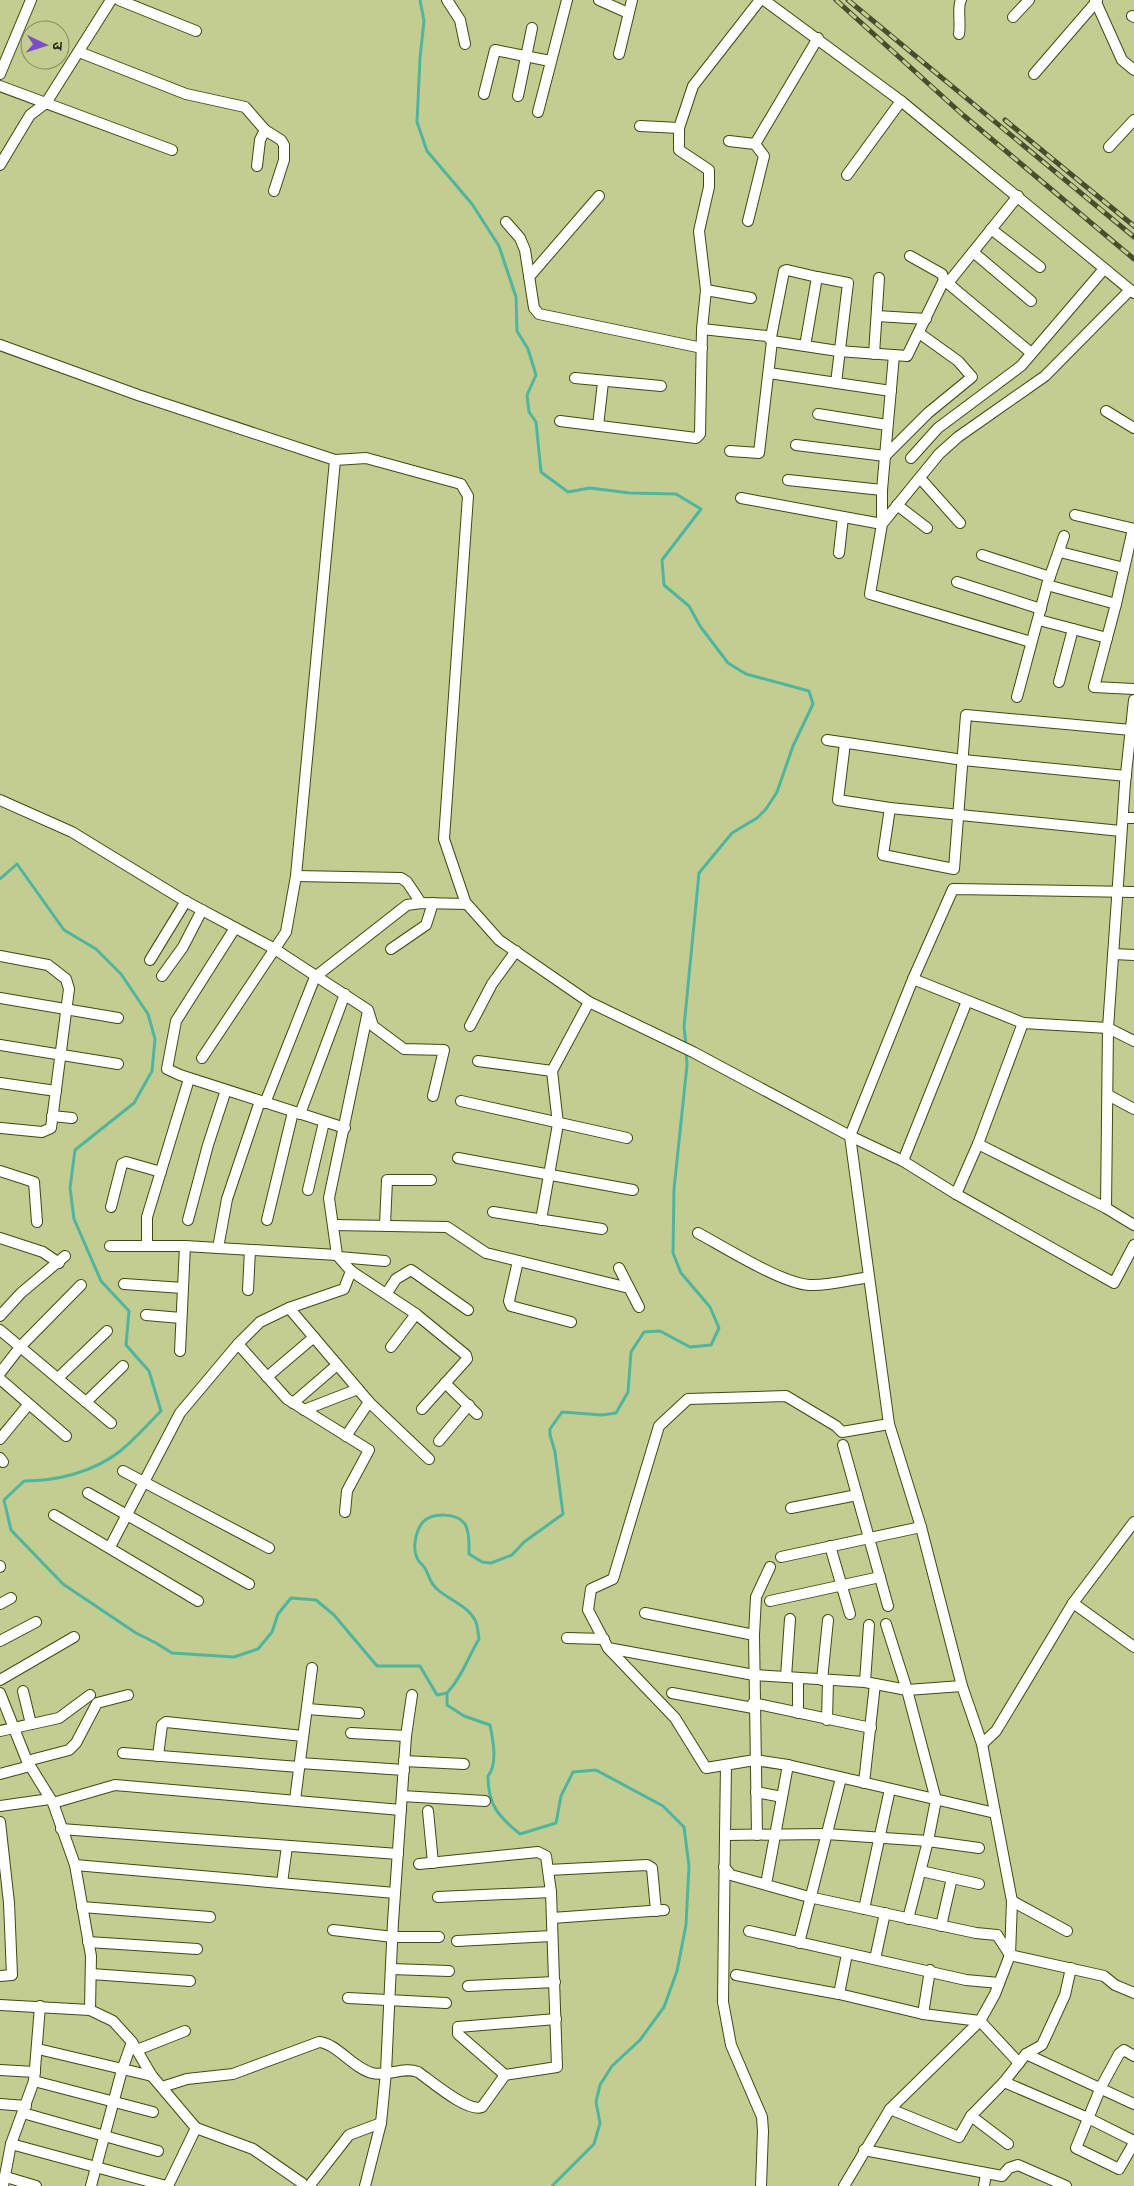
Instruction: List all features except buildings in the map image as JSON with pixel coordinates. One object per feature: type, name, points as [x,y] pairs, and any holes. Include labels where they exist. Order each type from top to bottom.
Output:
[{"type":"street","points":[[0,74],[31,0]]},
{"type":"street","points":[[0,165],[30,116],[46,103],[111,0]]},
{"type":"street","points":[[119,0],[196,31]]},
{"type":"street","points":[[447,0],[460,20],[465,44]]},
{"type":"street","points":[[538,112],[567,0]]},
{"type":"street","points":[[599,0],[628,13]]},
{"type":"street","points":[[619,54],[632,0]]},
{"type":"street","points":[[560,421],[696,438],[698,436],[702,329],[706,290],[699,231],[709,187],[709,170],[679,150],[679,128],[694,86],[760,0]]},
{"type":"street","points":[[764,0],[901,101],[1132,292],[1045,376],[958,437],[939,454],[882,524]]},
{"type":"street","points":[[959,34],[961,22],[958,5],[961,0]]},
{"type":"street","points":[[1013,16],[1029,0]]},
{"type":"street","points":[[1034,74],[1099,2],[1122,60],[1134,70]]},
{"type":"street","points":[[518,96],[532,28]]},
{"type":"street","points":[[755,144],[818,38]]},
{"type":"street","points":[[484,94],[495,50],[550,61]]},
{"type":"street","points":[[79,52],[186,94],[245,107],[266,130],[282,140],[284,145],[284,160],[274,191]]},
{"type":"street","points":[[0,86],[172,150]]},
{"type":"street","points":[[847,175],[901,101]]},
{"type":"street","points":[[1109,147],[1134,120]]},
{"type":"street","points":[[640,126],[679,128]]},
{"type":"street","points":[[256,166],[260,140],[266,130]]},
{"type":"street","points":[[730,141],[755,144],[764,154],[748,221]]},
{"type":"street","points":[[529,277],[600,196]]},
{"type":"street","points":[[702,329],[838,351],[907,356],[946,282],[1018,196]]},
{"type":"street","points":[[506,222],[522,243],[534,308],[539,314],[702,348]]},
{"type":"street","points":[[991,229],[1040,267]]},
{"type":"street","points":[[973,252],[1031,301]]},
{"type":"street","points":[[910,256],[942,274],[946,282],[1030,352]]},
{"type":"street","points":[[911,458],[938,428],[1021,366],[1030,352],[1104,269]]},
{"type":"street","points":[[730,452],[759,453],[769,374],[771,339],[784,271],[787,270],[848,283],[838,351],[836,383]]},
{"type":"street","points":[[805,346],[817,277]]},
{"type":"street","points":[[874,354],[879,278]]},
{"type":"street","points":[[706,290],[751,298]]},
{"type":"street","points":[[877,316],[926,319]]},
{"type":"street","points":[[885,456],[928,413],[972,376],[958,361],[919,333]]},
{"type":"street","points":[[0,345],[138,395],[335,460],[366,458],[461,484],[468,496],[444,839],[466,904],[499,940],[589,1002],[692,1052],[850,1136],[903,1161],[956,1194],[1114,1283],[1134,1244]]},
{"type":"street","points":[[894,355],[882,490],[882,524],[870,594],[1031,642]]},
{"type":"street","points":[[769,374],[891,391]]},
{"type":"street","points":[[575,378],[661,386]]},
{"type":"street","points":[[598,426],[603,382]]},
{"type":"street","points":[[1106,411],[1134,428]]},
{"type":"street","points":[[818,414],[887,425]]},
{"type":"street","points":[[796,444],[885,456]]},
{"type":"street","points":[[202,1058],[272,948],[286,932],[296,876],[335,460]]},
{"type":"street","points":[[920,478],[960,523]]},
{"type":"street","points":[[788,480],[882,490]]},
{"type":"street","points":[[741,498],[882,524]]},
{"type":"street","points":[[898,505],[927,528]]},
{"type":"street","points":[[1075,515],[1133,529],[1094,687],[1134,690]]},
{"type":"street","points":[[839,553],[843,517]]},
{"type":"street","points":[[1017,697],[1031,642],[1064,536]]},
{"type":"street","points":[[1060,552],[1124,568]]},
{"type":"street","points":[[982,555],[1116,604]]},
{"type":"street","points":[[957,582],[1040,614],[1073,629],[1107,638]]},
{"type":"street","points":[[1059,682],[1073,629]]},
{"type":"street","points":[[1106,1208],[1108,1028],[1121,831],[1128,780],[1134,700]]},
{"type":"street","points":[[890,808],[883,855],[954,869],[966,715],[1131,730]]},
{"type":"street","points":[[827,740],[963,760],[1128,780]]},
{"type":"street","points":[[845,743],[838,800],[890,808],[1121,831]]},
{"type":"street","points":[[0,800],[72,832],[186,902],[272,948],[368,1010],[373,1026],[404,1049],[444,1050],[433,1096]]},
{"type":"street","points":[[1123,818],[1134,818]]},
{"type":"street","points":[[296,876],[401,878],[407,882],[421,903]]},
{"type":"street","points":[[844,2186],[890,2109],[980,2021],[999,1983],[1010,1955],[1012,1901],[982,1744],[962,1686],[921,1527],[889,1424],[850,1136],[913,979],[953,889],[1134,892]]},
{"type":"street","points":[[150,960],[186,902]]},
{"type":"street","points":[[218,1248],[227,1199],[263,1102],[315,977],[407,905],[421,903],[466,904]]},
{"type":"street","points":[[391,949],[426,925],[432,903]]},
{"type":"street","points":[[162,976],[183,947],[202,910]]},
{"type":"street","points":[[235,928],[174,1027],[167,1069],[345,1128]]},
{"type":"street","points":[[470,1026],[492,984],[516,951]]},
{"type":"street","points":[[1113,954],[1134,955]]},
{"type":"street","points":[[0,956],[48,965],[66,979],[69,989],[51,1128],[47,1131],[1,1128]]},
{"type":"street","points":[[913,979],[1023,1023],[1108,1028],[1134,1041]]},
{"type":"street","points":[[267,1220],[296,1113],[345,994]]},
{"type":"street","points":[[0,998],[118,1018]]},
{"type":"street","points":[[903,1161],[967,1001]]},
{"type":"street","points":[[541,1220],[558,1124],[552,1071],[589,1002]]},
{"type":"street","points":[[368,1010],[329,1198],[338,1256],[352,1271],[416,1314],[466,1355],[467,1359],[422,1409]]},
{"type":"street","points":[[956,1194],[978,1144],[1023,1023]]},
{"type":"street","points":[[0,1045],[118,1064]]},
{"type":"street","points":[[478,1061],[552,1071]]},
{"type":"street","points":[[147,1246],[147,1217],[190,1078]]},
{"type":"street","points":[[0,1083],[56,1091]]},
{"type":"street","points":[[188,1220],[208,1145],[226,1090]]},
{"type":"street","points":[[1108,1095],[1134,1109]]},
{"type":"street","points":[[461,1101],[627,1138]]},
{"type":"street","points":[[52,1116],[72,1118]]},
{"type":"street","points":[[308,1190],[324,1122]]},
{"type":"street","points":[[978,1144],[1106,1208],[1134,1225]]},
{"type":"street","points":[[458,1158],[633,1190]]},
{"type":"street","points":[[111,1207],[122,1164],[126,1162],[161,1172]]},
{"type":"street","points":[[0,1171],[34,1182],[37,1222]]},
{"type":"street","points":[[385,1225],[387,1180],[431,1180]]},
{"type":"street","points":[[492,1212],[602,1229]]},
{"type":"street","points":[[333,1225],[447,1227],[486,1253],[629,1288]]},
{"type":"street","points":[[698,1234],[757,1265],[795,1282],[822,1284],[869,1277]]},
{"type":"street","points":[[0,1238],[62,1259],[21,1294],[0,1316]]},
{"type":"street","points":[[110,1246],[185,1246],[385,1261]]},
{"type":"street","points":[[180,1351],[185,1246]]},
{"type":"street","points":[[248,1290],[250,1250]]},
{"type":"street","points":[[518,1261],[509,1301],[512,1306],[571,1322]]},
{"type":"street","points":[[619,1268],[639,1307]]},
{"type":"street","points":[[387,1293],[396,1279],[411,1270],[468,1310]]},
{"type":"street","points":[[110,1547],[180,1413],[238,1344],[260,1322],[289,1308],[344,1289],[352,1271]]},
{"type":"street","points":[[124,1284],[183,1288]]},
{"type":"street","points":[[0,1373],[21,1346],[81,1285]]},
{"type":"street","points":[[289,1308],[369,1402],[429,1459]]},
{"type":"street","points":[[391,1347],[416,1314]]},
{"type":"street","points":[[146,1315],[181,1318]]},
{"type":"street","points":[[0,1330],[111,1423]]},
{"type":"street","points":[[58,1378],[106,1331]]},
{"type":"street","points":[[267,1377],[314,1337]]},
{"type":"street","points":[[238,1344],[293,1403],[369,1450],[347,1491],[345,1512]]},
{"type":"street","points":[[293,1403],[337,1365]]},
{"type":"street","points":[[86,1402],[123,1366]]},
{"type":"street","points":[[0,1379],[66,1436]]},
{"type":"street","points":[[445,1383],[477,1414]]},
{"type":"street","points":[[304,1410],[358,1389]]},
{"type":"street","points":[[889,1424],[842,1432],[786,1396],[688,1399],[659,1426],[613,1579],[591,1589],[588,1610],[606,1643],[675,1718],[706,1768],[755,1760],[788,1765],[995,1813]]},
{"type":"street","points":[[346,1436],[369,1402]]},
{"type":"street","points":[[0,1439],[28,1405]]},
{"type":"street","points":[[439,1441],[469,1405]]},
{"type":"street","points":[[844,1446],[888,1606]]},
{"type":"street","points":[[123,1471],[269,1548]]},
{"type":"street","points":[[88,1493],[249,1584]]},
{"type":"street","points":[[790,1508],[857,1495]]},
{"type":"street","points":[[54,1515],[198,1601]]},
{"type":"street","points":[[982,1744],[996,1731],[1073,1603],[1134,1522]]},
{"type":"street","points":[[781,1557],[921,1527]]},
{"type":"street","points":[[830,1546],[850,1614]]},
{"type":"street","points":[[757,1835],[753,1705],[754,1635],[756,1597],[770,1567]]},
{"type":"street","points":[[770,1601],[880,1577]]},
{"type":"street","points":[[0,1604],[11,1598]]},
{"type":"street","points":[[1073,1603],[1134,1647]]},
{"type":"street","points":[[645,1614],[754,1635]]},
{"type":"street","points":[[786,1677],[790,1619]]},
{"type":"street","points":[[827,1720],[825,1680],[828,1620]]},
{"type":"street","points":[[0,1642],[36,1622]]},
{"type":"street","points":[[886,1624],[907,1690],[936,1800],[921,1871],[908,1918]]},
{"type":"street","points":[[864,1783],[871,1728],[869,1625]]},
{"type":"street","points":[[0,1680],[74,1637]]},
{"type":"street","points":[[567,1638],[606,1643],[754,1675],[870,1683],[907,1690],[962,1686]]},
{"type":"street","points":[[295,1800],[312,1668]]},
{"type":"street","points":[[798,1678],[798,1713]]},
{"type":"street","points":[[23,1691],[31,1724]]},
{"type":"street","points":[[672,1693],[753,1705],[871,1728]]},
{"type":"street","points":[[0,1695],[29,1764],[51,1801],[75,1865],[88,1942],[91,1974],[90,2010]]},
{"type":"street","points":[[0,1731],[59,1718],[90,1695]]},
{"type":"street","points":[[0,1774],[69,1750],[76,1743],[97,1703],[128,1695]]},
{"type":"street","points":[[365,2186],[381,2123],[386,2075],[395,1893],[406,1736],[412,1695]]},
{"type":"street","points":[[307,1709],[359,1713]]},
{"type":"street","points":[[158,1756],[162,1725],[166,1722],[304,1736]]},
{"type":"street","points":[[351,1733],[406,1736]]},
{"type":"street","points":[[123,1753],[300,1765],[464,1764]]},
{"type":"street","points":[[726,1765],[723,2002],[731,2045],[762,2117],[764,2130],[761,2186]]},
{"type":"street","points":[[767,1878],[788,1765]]},
{"type":"street","points":[[799,1942],[841,1778]]},
{"type":"street","points":[[0,1806],[51,1801],[115,1785],[401,1810]]},
{"type":"street","points":[[864,1909],[890,1789]]},
{"type":"street","points":[[756,1792],[782,1797]]},
{"type":"street","points":[[402,1796],[485,1802]]},
{"type":"street","points":[[428,1811],[434,1863]]},
{"type":"street","points":[[0,1822],[5,1904],[12,1937],[12,1974],[0,1976]]},
{"type":"street","points":[[61,1829],[398,1854]]},
{"type":"street","points":[[725,1835],[826,1834],[928,1841],[980,1848]]},
{"type":"street","points":[[282,1883],[287,1846]]},
{"type":"street","points":[[162,2087],[187,2079],[234,2074],[319,2042],[326,2044],[356,2066],[372,2073],[386,2075],[409,2070],[418,2072],[466,2106],[478,2109],[482,2107],[505,2075],[557,2067],[552,1918],[546,1856],[538,1852],[418,1864]]},
{"type":"street","points":[[75,1865],[395,1893]]},
{"type":"street","points":[[548,1870],[647,1865],[652,1868],[660,1910],[552,1918]]},
{"type":"street","points":[[724,1867],[732,1876],[809,1897],[941,1926],[997,1935],[1010,1955],[1104,1976],[1115,1985],[1134,1993]]},
{"type":"street","points":[[921,1871],[979,1884]]},
{"type":"street","points":[[941,1926],[952,1878]]},
{"type":"street","points":[[438,1897],[550,1892]]},
{"type":"street","points":[[1012,1901],[1067,1931]]},
{"type":"street","points":[[997,1935],[1022,1906]]},
{"type":"street","points":[[82,1908],[210,1917]]},
{"type":"street","points":[[874,1959],[885,1913]]},
{"type":"street","points":[[333,1930],[392,1937],[439,1937]]},
{"type":"street","points":[[750,1932],[930,1970],[966,1980],[999,1983]]},
{"type":"street","points":[[457,1941],[552,1936]]},
{"type":"street","points":[[0,1938],[12,1937]]},
{"type":"street","points":[[88,1942],[197,1949]]},
{"type":"street","points":[[839,1994],[848,1954]]},
{"type":"street","points":[[890,2109],[959,2137],[970,2116],[1004,2082],[1026,2054],[1042,2045],[1065,1995],[1071,1968]]},
{"type":"street","points":[[391,1969],[450,1971]]},
{"type":"street","points":[[923,2014],[930,1970]]},
{"type":"street","points":[[91,1974],[190,1981]]},
{"type":"street","points":[[736,1975],[839,1994],[923,2014],[980,2021],[1019,2063]]},
{"type":"street","points":[[468,1986],[555,1982]]},
{"type":"street","points":[[348,1998],[446,2003]]},
{"type":"street","points":[[0,2006],[40,2006],[90,2010],[113,2021],[134,2046],[152,2076],[196,2128],[253,2149],[308,2185],[350,2134],[381,2123]]},
{"type":"street","points":[[36,2186],[4,2182],[11,2144],[34,2077],[38,2049],[40,2006]]},
{"type":"street","points":[[505,2075],[458,2034],[458,2027],[556,2019]]},
{"type":"street","points":[[91,2186],[102,2136],[122,2070],[134,2046],[185,2031]]},
{"type":"street","points":[[38,2049],[152,2076]]},
{"type":"street","points":[[1004,2082],[1088,2118],[1134,2142],[1119,2169],[1077,2149],[1088,2118],[1101,2087],[1119,2054],[1124,2050],[1134,2056]]},
{"type":"street","points":[[1026,2054],[1101,2087],[1134,2104]]},
{"type":"street","points":[[0,2070],[34,2077],[113,2102],[153,2112]]},
{"type":"street","points":[[0,2104],[102,2136],[158,2151]]},
{"type":"street","points":[[970,2116],[1008,2144]]},
{"type":"street","points":[[11,2144],[94,2168],[167,2186],[196,2128]]},
{"type":"street","points":[[864,2150],[1002,2176],[1009,2168],[1018,2165],[1066,2186]]},
{"type":"street","points":[[984,2186],[986,2174]]},
{"type":"waterway","points":[[420,0],[424,21],[417,122],[427,151],[472,204],[499,246],[516,297],[517,331],[528,349],[536,375],[527,395],[529,412],[536,422],[541,472],[568,492],[590,488],[630,493],[676,494],[701,509],[662,560],[664,585],[689,606],[700,626],[728,663],[746,674],[809,691],[813,704],[793,746],[777,792],[766,809],[757,818],[732,833],[699,873],[684,1027],[686,1045]]},
{"type":"waterway","points":[[0,879],[17,864],[64,930],[96,949],[121,974],[148,1014],[155,1039],[152,1071],[134,1103],[75,1150],[70,1188],[74,1219],[101,1281],[129,1311],[126,1345],[149,1371],[161,1411],[125,1447],[98,1465],[62,1477],[24,1481],[4,1500],[11,1530],[63,1584],[136,1633],[172,1653],[234,1657],[258,1649],[272,1632],[278,1614],[291,1598],[316,1600],[334,1615],[377,1666],[420,1666],[437,1695],[447,1693]]},
{"type":"waterway","points":[[552,2186],[594,2144],[600,2123],[596,2102],[600,2085],[612,2066],[640,2040],[664,2007],[677,1971],[686,1925],[689,1866],[684,1827],[663,1806],[596,1770],[573,1772],[561,1796],[556,1823],[520,1834],[500,1815],[492,1802],[488,1786],[488,1776],[494,1759],[490,1725],[464,1716],[447,1705],[447,1693],[461,1674],[479,1639],[476,1622],[463,1606],[433,1585],[425,1568],[417,1558],[415,1544],[418,1530],[423,1522],[439,1515],[445,1515],[461,1520],[465,1524],[467,1527],[469,1554],[482,1562],[491,1563],[512,1555],[524,1542],[563,1514],[555,1452],[550,1435],[550,1429],[562,1412],[602,1415],[616,1413],[628,1392],[631,1352],[644,1332],[660,1331],[690,1347],[711,1345],[719,1328],[710,1307],[681,1273],[673,1253],[674,1189],[687,1065],[686,1051]]},
{"type":"railway","points":[[836,0],[963,115],[1134,259]]},
{"type":"railway","points":[[848,0],[1134,237]]},
{"type":"railway","points":[[1005,120],[1134,226]]}]
